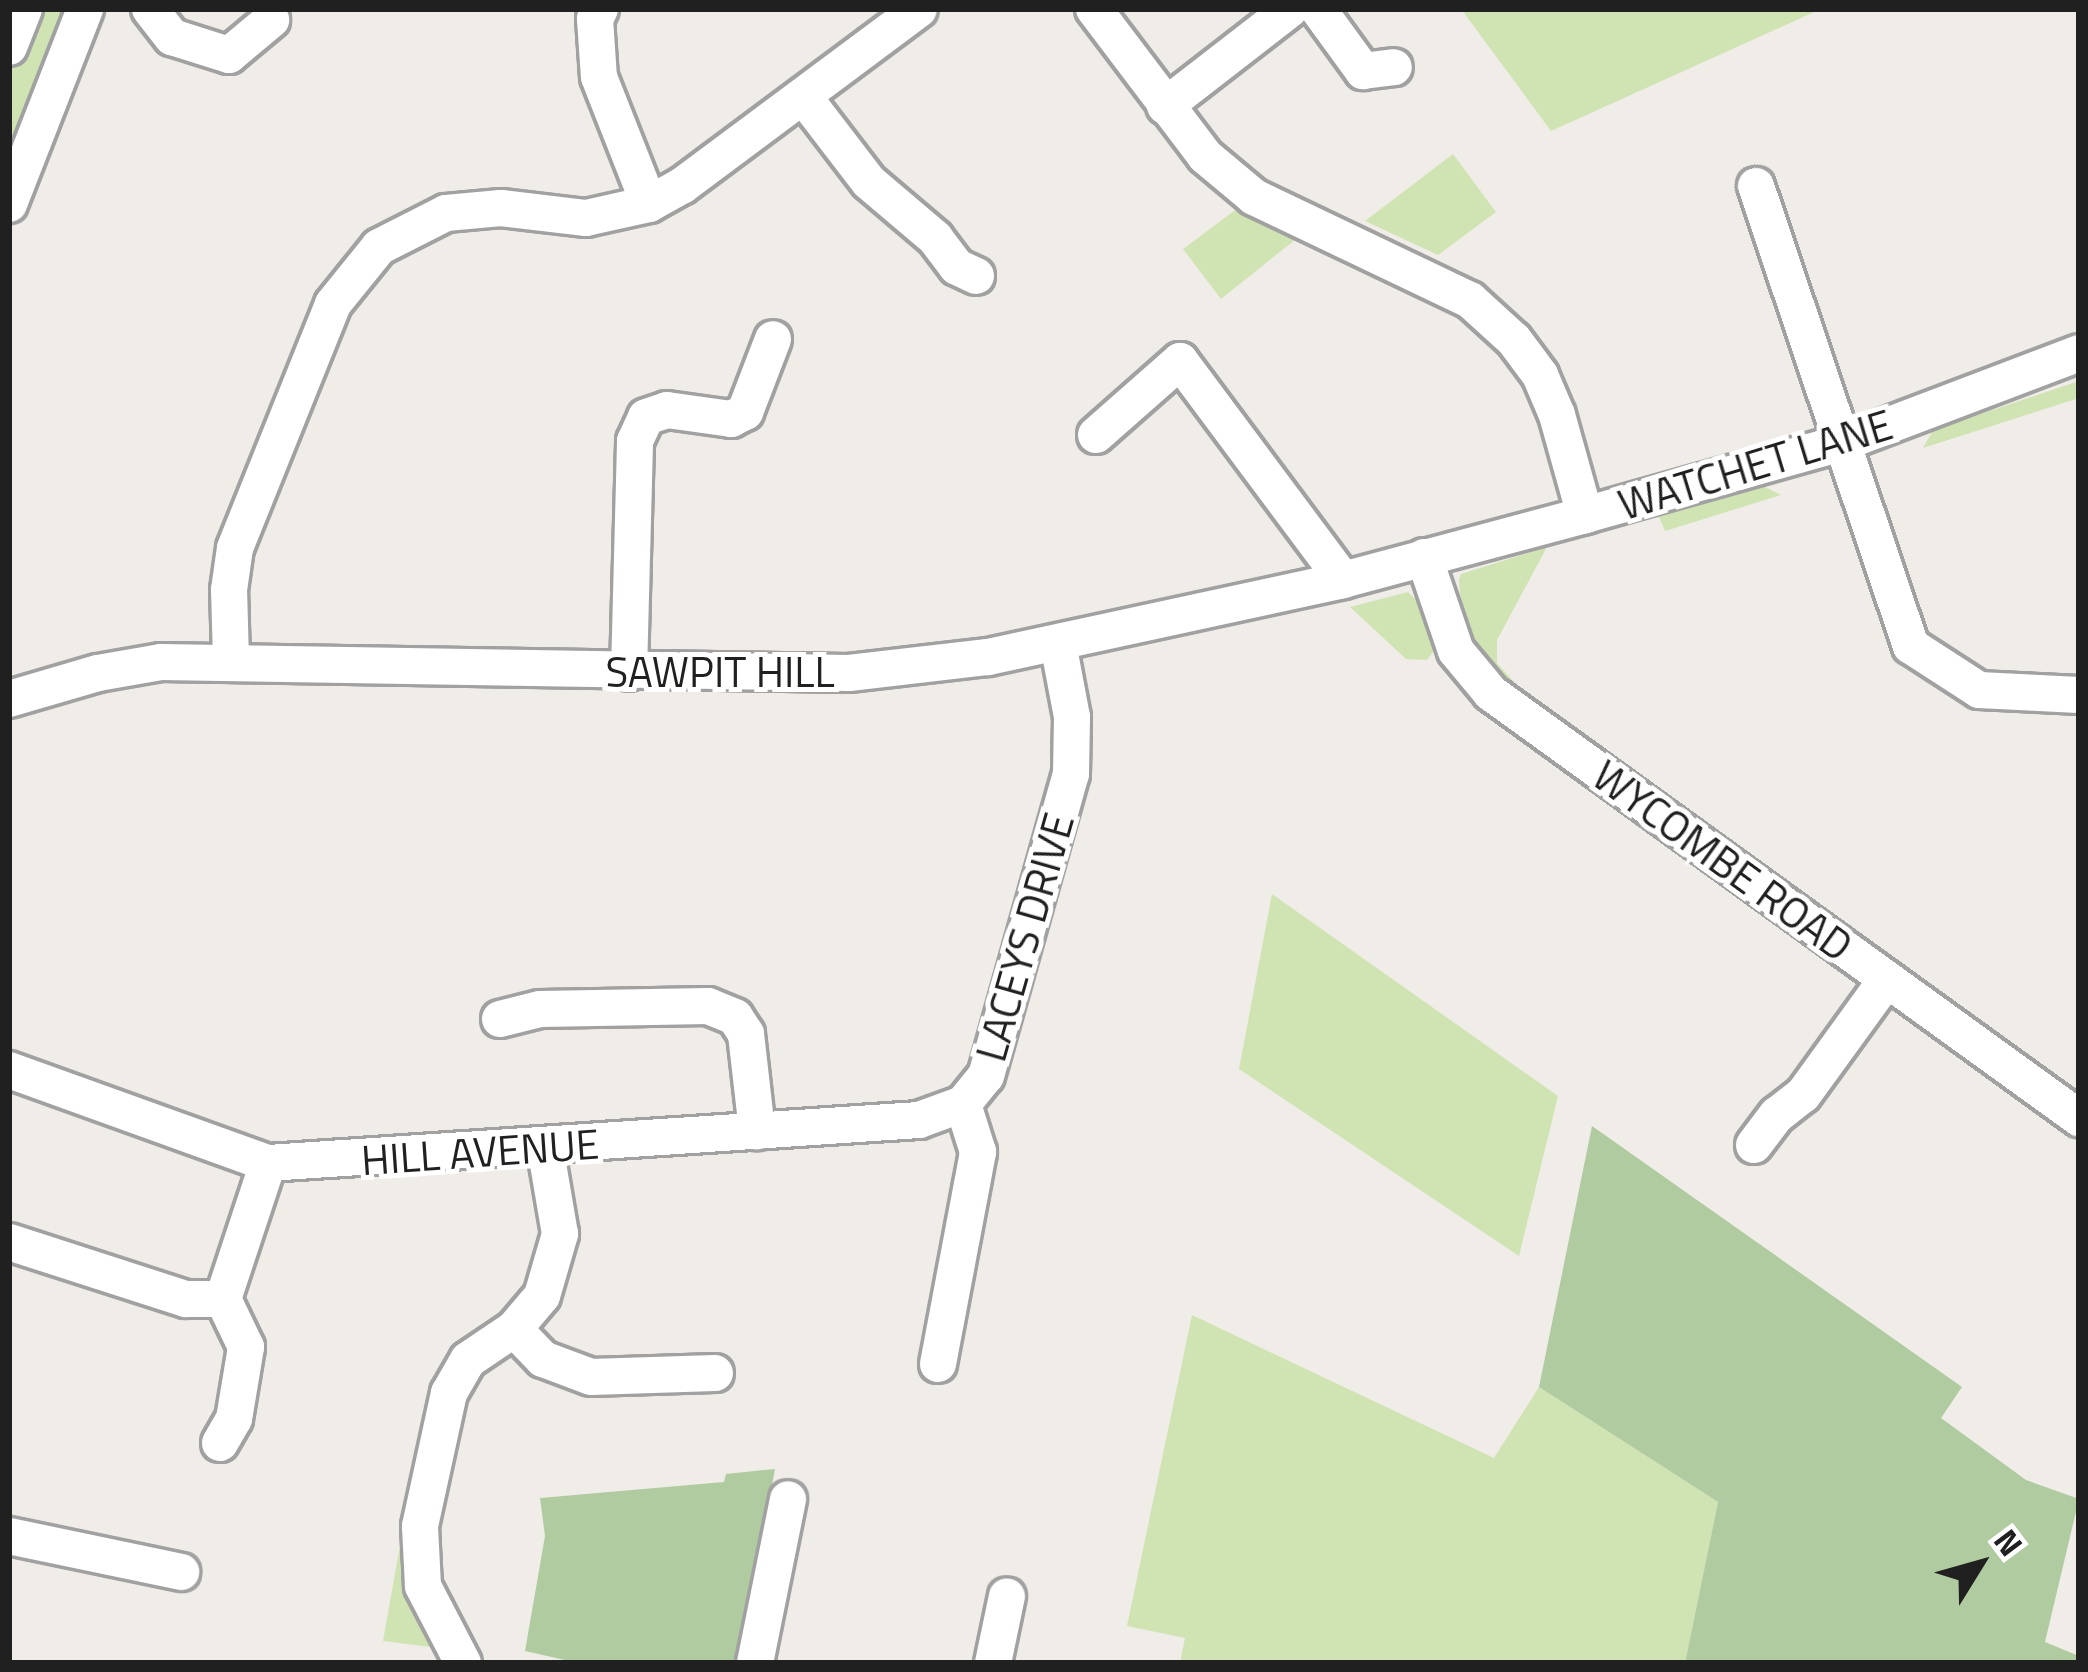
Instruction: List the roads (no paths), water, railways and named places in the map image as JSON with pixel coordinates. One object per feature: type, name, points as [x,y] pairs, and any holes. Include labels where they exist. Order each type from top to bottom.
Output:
[{"type":"street","points":[[9,47],[24,9]]},
{"type":"street","points":[[9,204],[85,9]]},
{"type":"street","points":[[150,9],[172,37],[229,55],[271,20]]},
{"type":"street","points":[[600,9],[595,19],[599,76],[650,204]]},
{"type":"street","points":[[231,660],[229,590],[235,548],[334,304],[379,247],[446,213],[501,208],[586,218],[650,204],[683,185],[919,9]]},
{"type":"street","points":[[1094,9],[1205,156],[1253,196],[1470,300],[1514,340],[1540,375],[1557,415],[1586,515]]},
{"type":"street","points":[[1165,106],[1290,9]]},
{"type":"street","points":[[1318,9],[1363,70],[1394,67]]},
{"type":"street","points":[[802,96],[868,182],[935,238],[957,267],[976,276]]},
{"type":"street","points":[[1756,186],[1911,646],[1978,690],[2079,694]]},
{"type":"street","points":[[629,672],[634,441],[646,417],[667,410],[730,419],[745,412],[773,339]]},
{"type":"street","name":"WATCHET LANE","points":[[1424,557],[1845,442],[2079,352]]},
{"type":"street","points":[[1096,435],[1180,361],[1343,580]]},
{"type":"street","name":"SAWPIT HILL","points":[[9,699],[98,673],[161,662],[629,672],[849,673],[920,668],[1058,643],[1343,580],[1424,557]]},
{"type":"street","name":"WYCOMBE ROAD","points":[[1424,557],[1456,652],[1491,693],[2079,1118]]},
{"type":"street","name":"LACEYS DRIVE","points":[[938,1364],[978,1152],[963,1104],[986,1076],[1071,774],[1072,717],[1058,643]]},
{"type":"street","points":[[1754,1145],[1777,1115],[1803,1095],[1887,979]]},
{"type":"street","points":[[500,1019],[540,1009],[709,1006],[735,1017],[746,1034],[757,1131]]},
{"type":"street","name":"HILL AVENUE","points":[[9,1070],[268,1163],[919,1120],[963,1104]]},
{"type":"street","points":[[463,1663],[423,1586],[420,1526],[449,1393],[469,1360],[514,1329],[542,1296],[560,1234],[545,1146]]},
{"type":"street","points":[[220,1443],[234,1419],[247,1347],[223,1299],[268,1163]]},
{"type":"street","points":[[9,1242],[186,1299],[223,1299]]},
{"type":"street","points":[[514,1329],[543,1359],[591,1377],[715,1373]]},
{"type":"street","points":[[755,1663],[788,1499]]},
{"type":"street","points":[[9,1536],[181,1572]]},
{"type":"street","points":[[993,1663],[1007,1596]]}]
